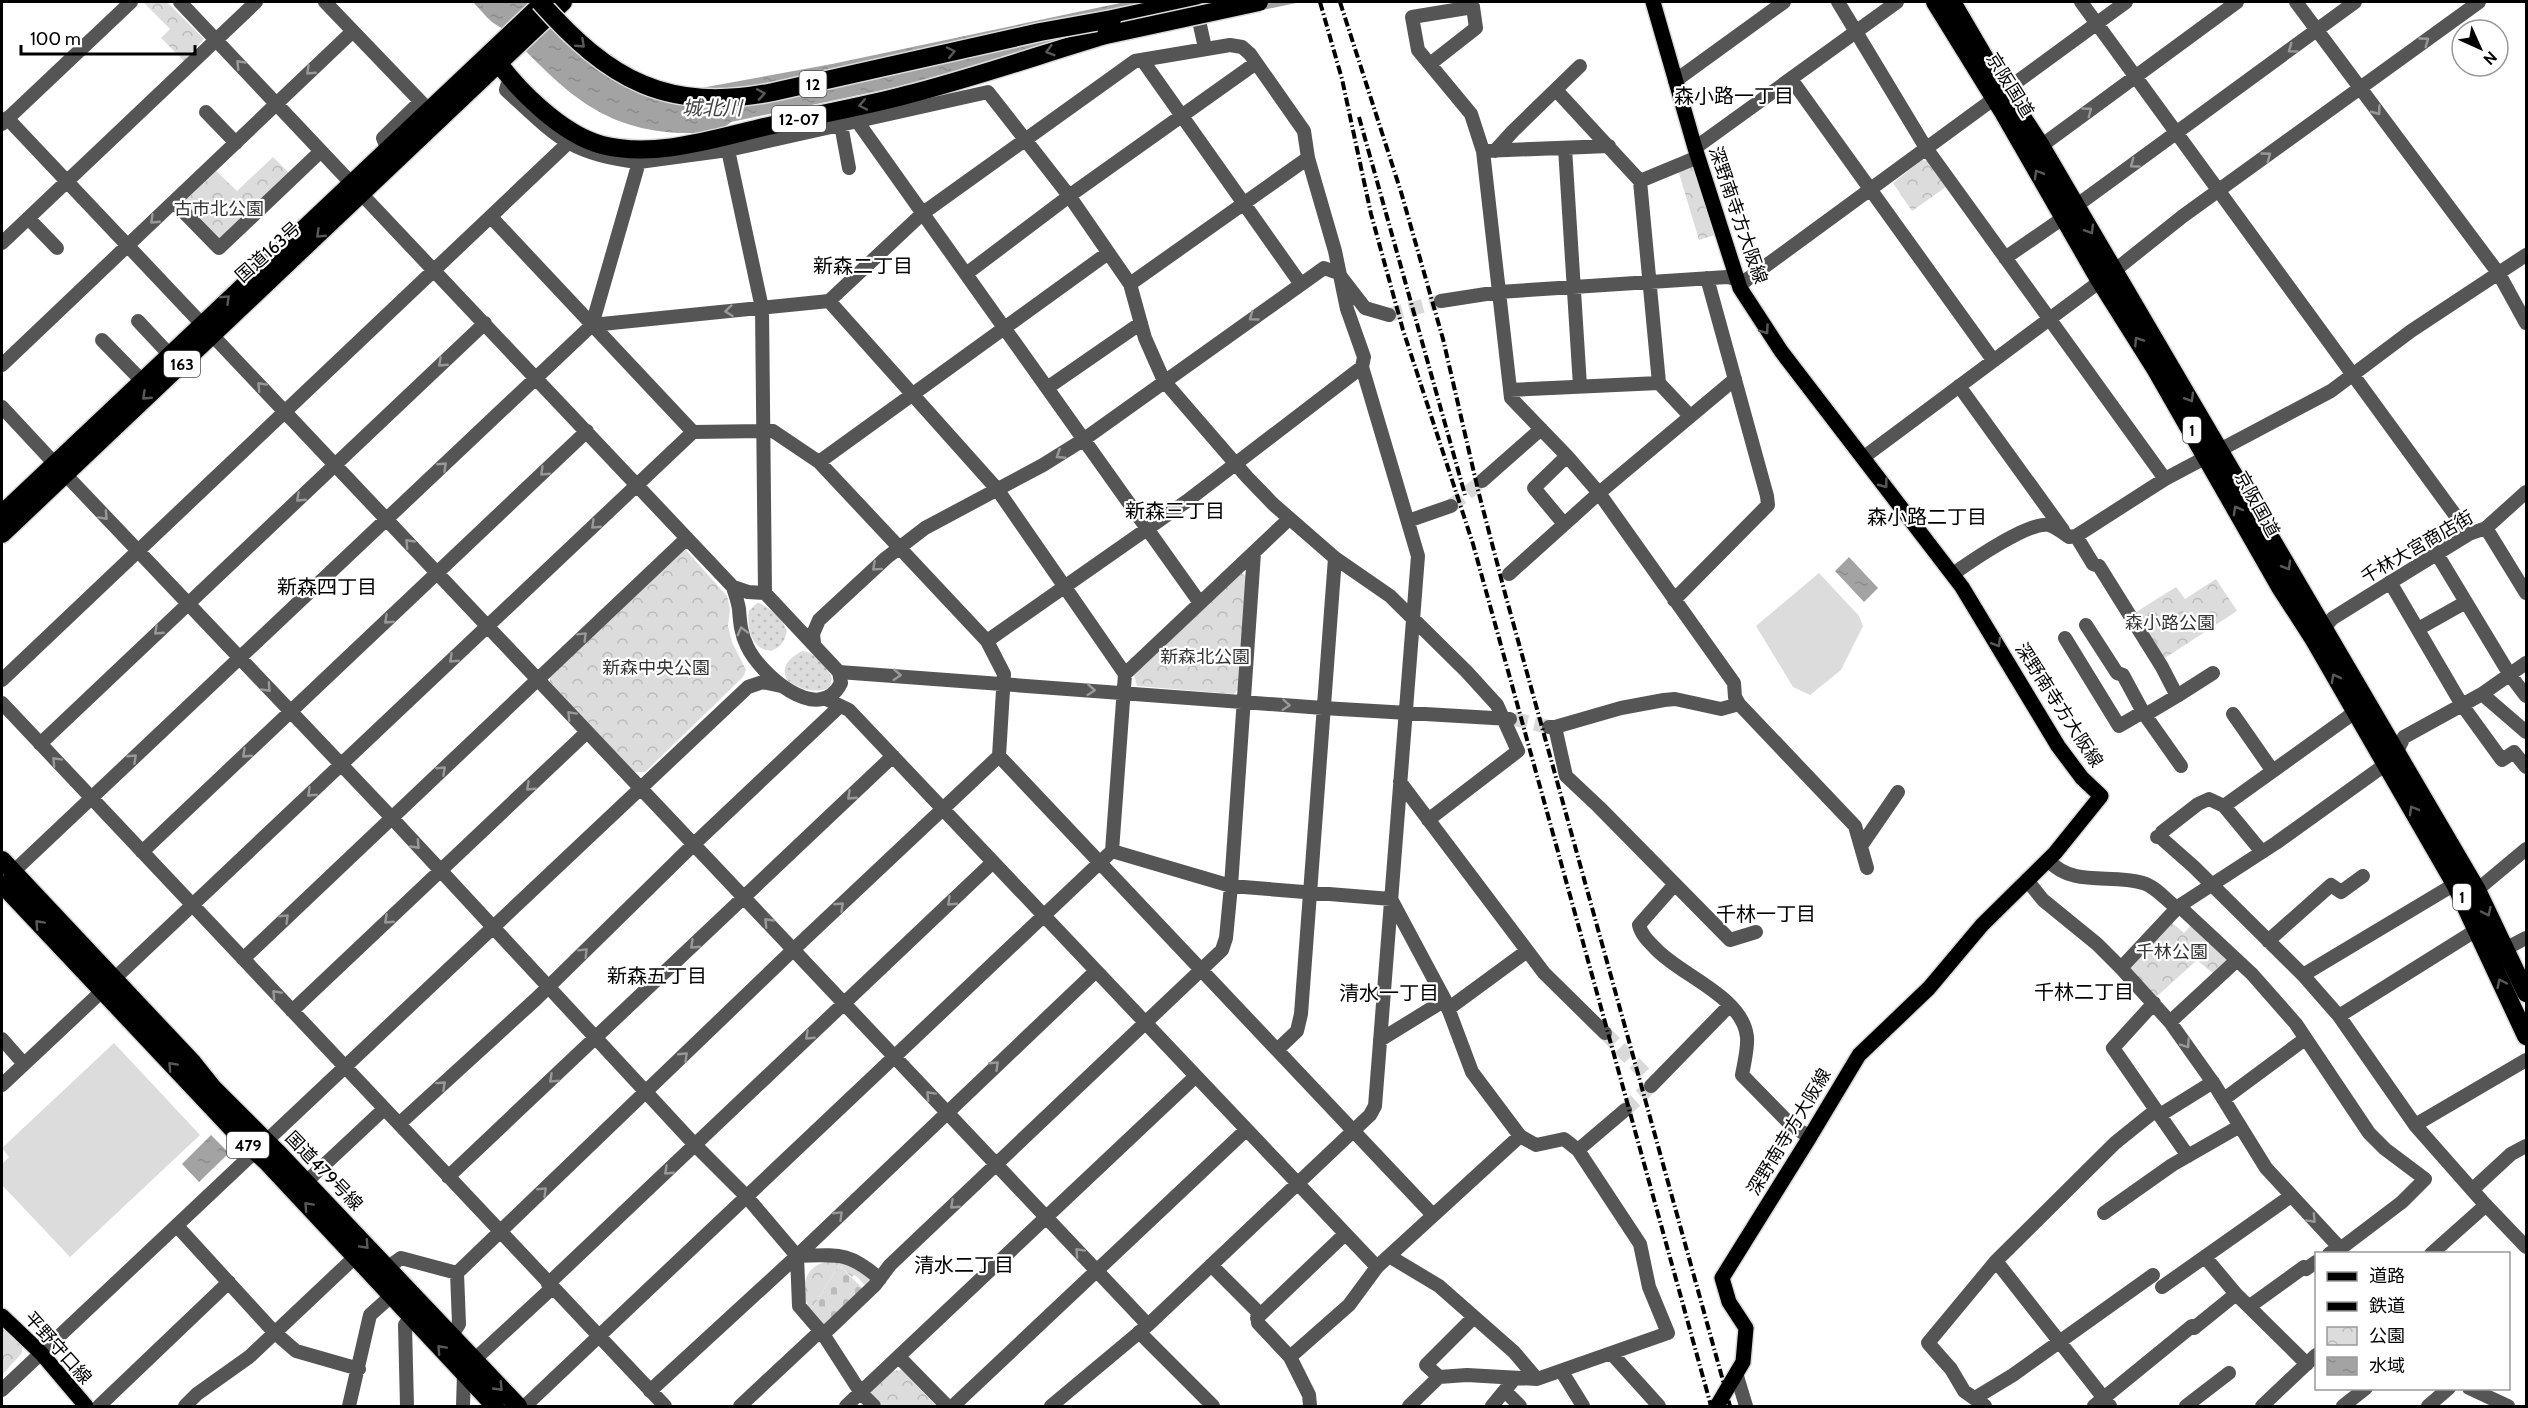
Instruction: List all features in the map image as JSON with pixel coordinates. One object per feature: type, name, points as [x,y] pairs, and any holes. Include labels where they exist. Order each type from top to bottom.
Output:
[{"type":"highway","name":"12","points":[[551,3],[586,49],[612,69],[643,85],[665,92],[703,98],[767,94],[1040,32],[1193,2]]},
{"type":"highway","name":"12-07","points":[[502,62],[550,116],[580,136],[618,148],[649,149],[906,95],[1106,35],[1258,2]]},
{"type":"highway","name":"京阪国道","points":[[1935,2],[2000,94],[2041,146],[2070,212]]},
{"type":"highway","name":"京阪国道","points":[[1952,2],[2000,94],[2107,276],[2156,370],[2213,453],[2280,587],[2318,633],[2392,758],[2477,890],[2526,993]]},
{"type":"highway","name":"国道163号","points":[[2,534],[60,468],[169,354],[251,296],[357,189],[502,62],[551,3]]},
{"type":"highway","name":"国道163号","points":[[357,189],[387,148],[502,62]]},
{"type":"highway","name":"国道163号","points":[[2,514],[60,468],[207,329]]},
{"type":"highway","name":"京阪国道","points":[[2318,633],[2355,712],[2392,758],[2478,929],[2526,1036]]},
{"type":"highway","name":"国道479号線","points":[[5,872],[261,1147],[355,1257],[411,1317],[518,1407]]},
{"type":"highway","name":"国道479号線","points":[[261,1147],[306,1182],[451,1336],[495,1407]]},
{"type":"main road","name":"深野南寺方大阪線","points":[[1653,2],[1696,153],[1736,279],[1767,332],[1953,574],[1973,603],[2058,746],[2078,773],[2097,792],[2048,860],[1982,925],[1929,988],[1858,1055],[1722,1278],[1729,1302],[1746,1328],[1743,1362],[1717,1407]]},
{"type":"main road","name":"平野守口線","points":[[2,1316],[40,1353],[86,1407]]},
{"type":"street","points":[[131,2],[4,121],[67,181],[128,245],[1047,1217],[1097,1271],[1143,1328],[1213,1407]]},
{"type":"street","points":[[180,2],[733,586],[743,637],[754,660],[782,686],[802,697],[824,698],[845,708],[1377,1266]]},
{"type":"street","points":[[2,243],[256,2]]},
{"type":"street","points":[[325,2],[421,103],[382,138],[387,148]]},
{"type":"street","points":[[1193,2],[1205,48]]},
{"type":"street","points":[[1675,81],[1784,2]]},
{"type":"street","points":[[1838,2],[1926,148],[2165,478]]},
{"type":"street","points":[[1640,181],[1696,153],[1791,79],[1897,2]]},
{"type":"street","points":[[2081,2],[2469,534]]},
{"type":"street","points":[[1441,301],[1499,292],[1707,278],[1727,277],[1745,281],[2126,2]]},
{"type":"street","points":[[2041,146],[2237,2]]},
{"type":"street","points":[[2296,2],[2499,274],[2526,323]]},
{"type":"street","points":[[2005,258],[2355,2]]},
{"type":"street","points":[[1864,457],[2220,190],[2479,2]]},
{"type":"street","points":[[1430,64],[1476,28],[1473,7],[1412,17],[1418,50],[1471,114],[1489,151],[1499,292],[1511,398],[1599,493],[1734,683],[1735,697],[1739,704],[1855,826],[1867,868]]},
{"type":"street","points":[[2,364],[353,31]]},
{"type":"street","points":[[592,325],[829,301],[923,213],[1135,61],[1205,48],[1236,45],[1250,54],[1304,131],[1308,158],[1335,251],[1347,309],[1364,357],[1362,367],[1418,556],[1375,1106],[1370,1115],[1211,1265],[1143,1328],[1051,1407]]},
{"type":"street","points":[[1143,61],[1300,283]]},
{"type":"street","points":[[502,62],[506,90],[567,144],[608,158],[639,162],[728,150],[988,92],[1070,197],[1130,284],[1141,323],[1164,381],[1246,477],[1289,519],[1335,558],[1390,596],[1509,718],[1518,751],[1428,820]]},
{"type":"street","points":[[966,274],[1256,63]]},
{"type":"street","points":[[1489,151],[1580,66]]},
{"type":"street","points":[[1791,79],[1994,360]]},
{"type":"street","points":[[1556,90],[1640,181],[1659,383],[1690,416]]},
{"type":"street","points":[[206,112],[236,143]]},
{"type":"street","points":[[857,121],[1200,603]]},
{"type":"street","points":[[841,125],[849,168]]},
{"type":"street","points":[[2,680],[567,144]]},
{"type":"street","points":[[1489,151],[1609,146]]},
{"type":"street","points":[[1565,148],[1580,386]]},
{"type":"street","points":[[728,150],[762,308],[764,430],[760,593]]},
{"type":"street","points":[[174,202],[219,248],[321,151]]},
{"type":"street","points":[[1130,284],[1308,158]]},
{"type":"street","points":[[5,872],[91,799],[592,325],[639,162]]},
{"type":"street","points":[[491,217],[693,432]]},
{"type":"street","points":[[28,218],[57,248]]},
{"type":"street","points":[[819,462],[1108,253]]},
{"type":"street","points":[[2071,536],[2165,478],[2305,406],[2354,376],[2411,331],[2526,255]]},
{"type":"street","points":[[814,643],[813,634],[819,620],[898,548],[925,528],[1043,465],[1083,440],[1324,268],[1338,273],[1365,308],[1389,315]]},
{"type":"street","points":[[1674,600],[1768,506],[1707,278]]},
{"type":"street","points":[[525,1407],[1112,851],[1125,674],[998,489],[829,301]]},
{"type":"street","points":[[138,321],[169,354]]},
{"type":"street","points":[[40,744],[485,323]]},
{"type":"street","points":[[1047,388],[1141,323]]},
{"type":"street","points":[[102,340],[142,381]]},
{"type":"street","points":[[987,641],[1148,530],[1362,367]]},
{"type":"street","points":[[1509,574],[1599,493],[1735,379]]},
{"type":"street","points":[[1510,390],[1659,383]]},
{"type":"street","points":[[1959,386],[2071,536],[2093,564],[2099,566],[2177,696]]},
{"type":"street","points":[[2,407],[391,817],[695,1145],[746,1196],[797,1256],[800,1306],[823,1334],[861,1393],[874,1407]]},
{"type":"street","points":[[1482,481],[1541,429]]},
{"type":"street","points":[[2,1085],[693,432],[773,430],[819,462],[987,641],[1004,674],[999,756],[794,949],[647,1093],[457,1273],[459,1324],[451,1336]]},
{"type":"street","points":[[142,852],[587,431]]},
{"type":"street","points":[[1564,524],[1534,488],[1567,456]]},
{"type":"street","name":"千林大宮商店街","points":[[2318,633],[2333,618],[2390,582],[2469,534],[2486,528],[2526,492]]},
{"type":"street","points":[[1408,521],[1451,506]]},
{"type":"street","points":[[1125,674],[1289,519]]},
{"type":"street","points":[[1953,574],[2001,542],[2043,525],[2051,525],[2071,536]]},
{"type":"street","points":[[2486,528],[2526,593]]},
{"type":"street","points":[[243,959],[687,538]]},
{"type":"street","points":[[740,1407],[815,1336],[823,1334],[880,1279],[890,1265],[1218,955],[1224,944],[1231,886],[1254,554]]},
{"type":"street","points":[[2437,554],[2510,675],[2526,696]]},
{"type":"street","points":[[1277,1050],[1297,1031],[1299,1025],[1335,558]]},
{"type":"street","points":[[2390,582],[2462,705],[2502,760],[2514,752],[2526,767]]},
{"type":"street","points":[[733,586],[760,593],[814,643],[840,677],[845,708]]},
{"type":"street","points":[[739,609],[746,598],[760,593]]},
{"type":"street","points":[[2418,629],[2466,602]]},
{"type":"street","points":[[2086,625],[2117,673],[2123,675],[2144,714],[2181,766]]},
{"type":"street","points":[[2065,638],[2118,726],[2177,696],[2213,673]]},
{"type":"street","points":[[748,687],[754,660]]},
{"type":"street","points":[[2121,968],[2178,907],[2262,852],[2392,758],[2404,737],[2482,694],[2526,663]]},
{"type":"street","points":[[840,677],[1004,683],[1323,708],[1509,718]]},
{"type":"street","points":[[824,698],[834,693],[840,677]]},
{"type":"street","points":[[2,1390],[748,687],[763,682],[782,686]]},
{"type":"street","points":[[2482,694],[2526,732]]},
{"type":"street","points":[[1739,704],[1721,709],[1676,699],[1664,700],[1621,708],[1552,727],[1566,776],[1730,940],[1755,932]]},
{"type":"street","points":[[2,704],[665,1407]]},
{"type":"street","points":[[399,1124],[549,987],[694,844],[845,708]]},
{"type":"street","points":[[2224,806],[2355,712]]},
{"type":"street","points":[[2233,714],[2272,770]]},
{"type":"street","points":[[292,1011],[587,732]]},
{"type":"street","points":[[448,1177],[893,756]]},
{"type":"street","points":[[999,756],[1432,1214]]},
{"type":"street","points":[[1400,782],[1544,973],[1605,1033]]},
{"type":"street","points":[[1861,846],[1898,792]]},
{"type":"street","points":[[2262,852],[2224,806],[2209,799],[2198,804],[2158,837],[2194,867],[2303,975],[2339,1016],[2415,1125],[2526,1247]]},
{"type":"street","points":[[2477,890],[2526,849]]},
{"type":"street","points":[[1112,851],[1231,886],[1391,898]]},
{"type":"street","points":[[2027,880],[2043,900],[2097,944],[2154,1003],[2213,1082],[2266,1168],[2340,1250],[2402,1202],[2425,1179],[2385,1149],[2369,1133],[2296,1024],[2237,960],[2178,907],[2145,883],[2124,879],[2084,879],[2062,870],[2048,860]]},
{"type":"street","points":[[463,1407],[469,1367],[695,1145],[993,862]]},
{"type":"street","points":[[2268,941],[2331,885],[2341,892],[2363,876]]},
{"type":"street","points":[[1676,884],[1639,925],[1641,932],[1664,958],[1706,984],[1731,1005],[1747,1037],[1742,1075],[1791,1126],[1810,1137]]},
{"type":"street","points":[[2303,975],[2456,884]]},
{"type":"street","points":[[1391,898],[1446,1004],[1472,1072],[1520,1136],[1536,1145],[1564,1139],[1578,1150],[1640,1244],[1649,1287],[1668,1333],[1537,1379],[1467,1375],[1438,1377],[1409,1407]]},
{"type":"street","points":[[2339,1016],[2478,929]]},
{"type":"street","points":[[2505,949],[2526,938]]},
{"type":"street","points":[[1380,1040],[1446,1004],[1527,951]]},
{"type":"street","points":[[2170,1022],[2237,960]]},
{"type":"street","points":[[650,1391],[797,1256],[1096,971]]},
{"type":"street","points":[[2154,1003],[2113,1048],[2188,1156]]},
{"type":"street","points":[[1652,1083],[1731,1005]]},
{"type":"street","points":[[2,1039],[24,1064]]},
{"type":"street","points":[[2224,1099],[2305,1039]]},
{"type":"street","points":[[2415,1125],[2526,1060]]},
{"type":"street","points":[[846,1407],[1196,1076]]},
{"type":"street","points":[[2153,1275],[1980,1402],[1965,1391],[1951,1369],[1928,1343],[1996,1261],[2115,1143],[2158,1113],[2213,1082]]},
{"type":"street","points":[[306,1182],[384,1108]]},
{"type":"street","points":[[1578,1150],[1625,1110]]},
{"type":"street","points":[[2104,1213],[2188,1156],[2240,1126]]},
{"type":"street","points":[[953,1407],[1246,1130]]},
{"type":"street","points":[[1290,1357],[1349,1305],[1377,1266],[1520,1136]]},
{"type":"street","points":[[2472,1190],[2511,1154],[2526,1146]]},
{"type":"street","points":[[2162,1287],[2291,1197]]},
{"type":"street","points":[[2433,1252],[2486,1205]]},
{"type":"street","points":[[177,1226],[274,1332],[296,1351],[359,1369]]},
{"type":"street","points":[[1257,1318],[1345,1234]]},
{"type":"street","points":[[797,1256],[842,1255],[861,1262],[880,1279]]},
{"type":"street","points":[[1389,1256],[1439,1286],[1514,1352],[1537,1379]]},
{"type":"street","points":[[185,1407],[196,1394],[249,1358],[355,1257]]},
{"type":"street","points":[[2205,1257],[2236,1293],[2312,1360],[2262,1407]]},
{"type":"street","points":[[387,1268],[401,1258],[457,1273]]},
{"type":"street","points":[[1996,1261],[2059,1342],[2102,1404],[2236,1293]]},
{"type":"street","points":[[2250,1306],[2289,1269],[2315,1262]]},
{"type":"street","points":[[1211,1265],[1257,1311],[1261,1327],[1290,1357],[1309,1395],[1310,1407]]},
{"type":"street","points":[[99,1407],[229,1282]]},
{"type":"street","points":[[349,1407],[370,1315],[391,1296]]},
{"type":"street","points":[[406,1407],[405,1325],[411,1317]]},
{"type":"street","points":[[1438,1377],[1426,1365],[1474,1317]]},
{"type":"street","points":[[1612,1354],[1659,1407]]},
{"type":"street","points":[[899,1358],[947,1407]]},
{"type":"street","points":[[1562,1372],[1583,1407]]},
{"type":"street","points":[[2186,1407],[2229,1372]]},
{"type":"street","points":[[1736,1373],[1746,1407]]},
{"type":"street","points":[[1492,1407],[1515,1378]]},
{"type":"street","points":[[2343,1407],[2365,1390]]},
{"type":"street","points":[[2428,1407],[2448,1390]]},
{"type":"street","points":[[2471,1390],[2508,1407]]},
{"type":"street","points":[[1505,1391],[1520,1407]]},
{"type":"green space","points":[[143,2],[167,2],[204,39],[184,61],[161,38],[170,29]]},
{"type":"green space","name":"古市北公園","points":[[273,157],[291,175],[223,239],[215,240],[181,205],[216,171],[237,191]]},
{"type":"green space","points":[[1922,160],[1927,161],[1946,187],[1912,211],[1893,183]]},
{"type":"green space","points":[[1693,166],[1715,235],[1699,240],[1678,170]]},
{"type":"green space","name":"新森中央公園","points":[[684,548],[727,596],[730,609],[728,626],[732,642],[746,670],[743,677],[645,772],[635,772],[550,682],[550,675]]},
{"type":"green space","name":"新森北公園","points":[[1241,573],[1247,576],[1239,688],[1234,694],[1137,686],[1134,675]]},
{"type":"green space","points":[[1819,573],[1859,616],[1863,626],[1841,670],[1810,695],[1793,687],[1756,626]]},
{"type":"green space","name":"森小路公園","points":[[2216,579],[2237,611],[2165,658],[2159,657],[2133,614],[2176,587],[2185,599]]},
{"type":"green space","points":[[757,603],[771,610],[785,626],[787,631],[783,642],[777,648],[763,649],[751,636],[749,611]]},
{"type":"green space","points":[[803,651],[817,658],[828,670],[832,679],[829,688],[818,691],[807,690],[787,680],[785,670],[788,662]]},
{"type":"green space","name":"千林公園","points":[[2170,921],[2184,933],[2192,924],[2231,959],[2215,975],[2197,960],[2155,998],[2127,969]]},
{"type":"green space","points":[[114,1043],[200,1135],[70,1257],[2,1185],[2,1164],[9,1157],[2,1148]]},
{"type":"green space","points":[[842,1259],[872,1279],[865,1285],[855,1275],[852,1277],[839,1265],[810,1312],[805,1290],[808,1274],[820,1264]]},
{"type":"green space","points":[[839,1265],[863,1289],[825,1325],[810,1312]]},
{"type":"green space","points":[[2,1327],[22,1346],[22,1353],[2,1375]]},
{"type":"green space","points":[[902,1370],[936,1406],[879,1406],[871,1397],[871,1392],[893,1371]]},
{"type":"water","name":"城北川","points":[[473,2],[530,2],[591,62],[679,92],[832,64],[1125,2],[1301,2],[731,122],[709,132],[684,133],[629,125],[586,104],[548,73],[508,33],[489,20]]},
{"type":"water","points":[[1849,557],[1878,588],[1864,602],[1835,571]]},
{"type":"water","points":[[211,1135],[229,1153],[199,1182],[182,1164]]},
{"type":"tunnel","points":[[1389,315],[1441,301]]},
{"type":"tunnel","points":[[1451,506],[1482,481]]},
{"type":"tunnel","points":[[1514,719],[1549,727]]},
{"type":"tunnel","points":[[1605,1033],[1650,1079]]},
{"type":"tunnel","points":[[1625,1110],[1651,1086]]},
{"type":"railway","points":[[1320,2],[1342,79],[1371,214],[1403,330],[1473,544],[1711,1406]]},
{"type":"railway","points":[[1340,2],[1401,192],[1443,339],[1478,490],[1506,597],[1730,1406]]},
{"type":"railway","points":[[1359,117],[1465,495]]},
{"type":"district","name":"森小路一丁目","points":[[1734,96]]},
{"type":"district","name":"新森二丁目","points":[[863,266]]},
{"type":"district","name":"新森三丁目","points":[[1175,511]]},
{"type":"district","name":"森小路二丁目","points":[[1927,517]]},
{"type":"district","name":"新森四丁目","points":[[327,587]]},
{"type":"district","name":"千林一丁目","points":[[1766,914]]},
{"type":"district","name":"新森五丁目","points":[[657,976]]},
{"type":"district","name":"千林二丁目","points":[[2084,992]]},
{"type":"district","name":"清水一丁目","points":[[1389,993]]},
{"type":"district","name":"清水二丁目","points":[[964,1265]]}]
